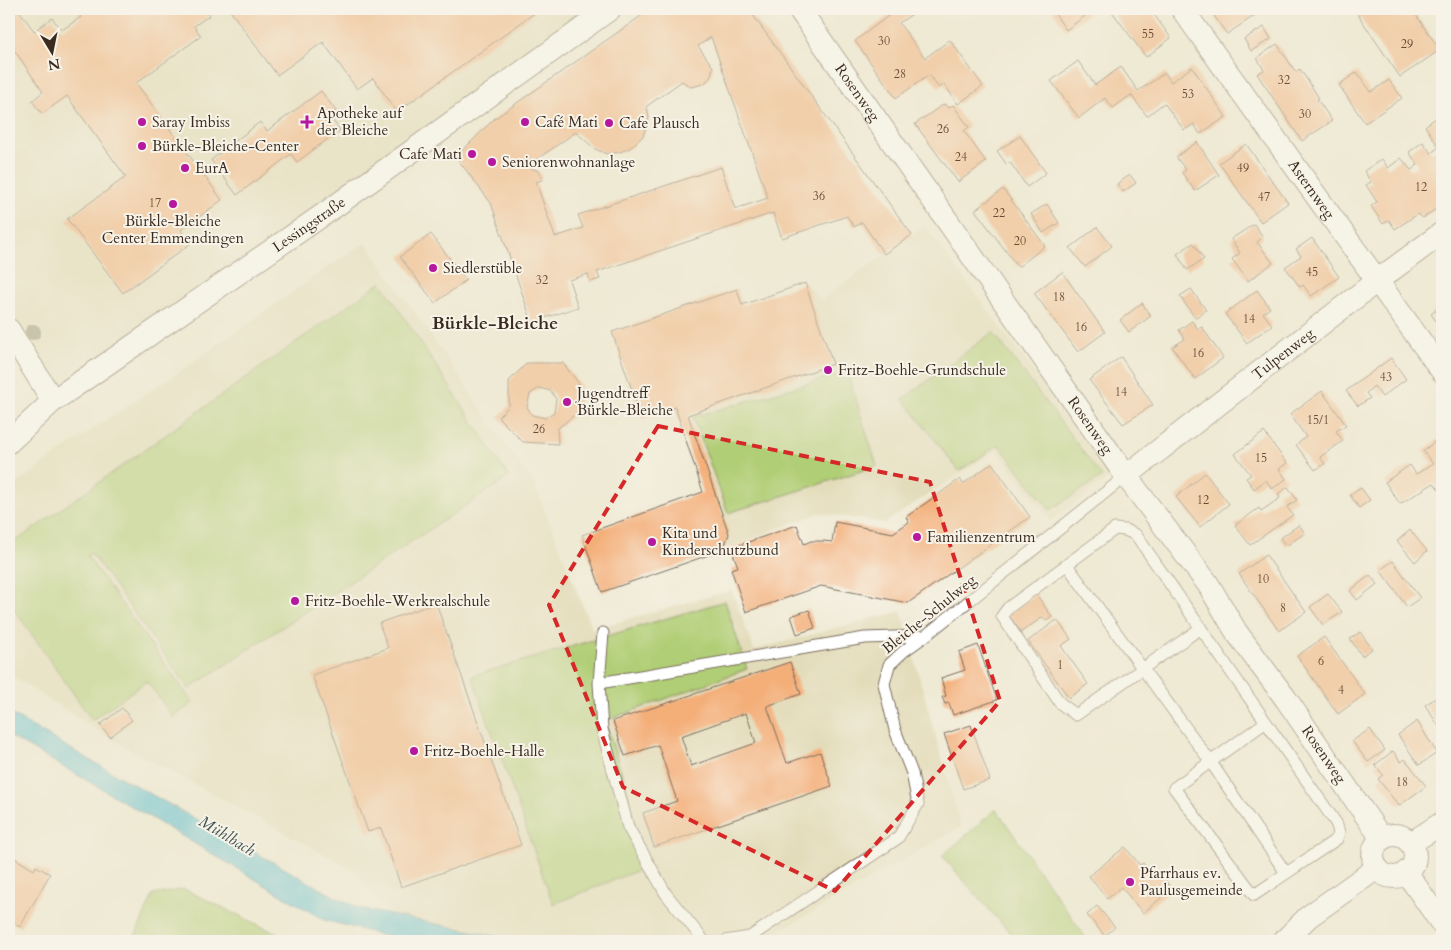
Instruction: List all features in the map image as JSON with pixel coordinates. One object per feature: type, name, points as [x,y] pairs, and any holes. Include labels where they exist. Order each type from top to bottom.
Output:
[{"type":"street","name":"Lessingstraße","points":[[9,442],[53,401],[327,212],[610,9]]},
{"type":"street","name":"Rosenweg","points":[[799,9],[1126,476],[1202,577],[1237,633],[1286,699],[1382,839]]},
{"type":"street","name":"Asternweg","points":[[1182,9],[1442,371]]},
{"type":"street","name":"Tulpenweg","points":[[1126,476],[1378,280],[1442,233]]},
{"type":"street","points":[[9,330],[53,401]]},
{"type":"street","points":[[1411,843],[1442,823]]},
{"type":"street","points":[[1389,835],[1397,835],[1411,843],[1414,858],[1412,866],[1406,872],[1399,876],[1391,876],[1383,874],[1377,868],[1373,853],[1376,845],[1382,839],[1389,835]]},
{"type":"street","points":[[1284,941],[1308,917],[1377,868]]},
{"type":"street","points":[[1406,872],[1442,924]]},
{"type":"lane","name":"Bleiche-Schulweg","points":[[726,941],[750,937],[898,838],[918,804],[912,773],[895,730],[884,684],[888,665],[1126,476]]},
{"type":"lane","points":[[1200,628],[1076,715],[1060,703],[1002,616],[1008,608],[1115,529],[1125,530],[1136,535],[1200,628],[1266,722],[1336,823],[1339,832],[1337,839],[1254,895],[1174,788],[1266,722]]},
{"type":"lane","points":[[1066,565],[1210,761],[1286,873]]},
{"type":"lane","points":[[603,633],[598,683],[602,729],[628,826],[666,894],[704,941]]},
{"type":"lane","points":[[598,683],[865,638],[925,636]]},
{"type":"highlighted area","points":[[658,426],[930,482],[1000,701],[835,891],[623,787],[549,605]]},
{"type":"shaded area","name":"Bürkle-Bleiche Center Emmendingen","points":[[9,9],[610,9],[53,401],[9,330]]},
{"type":"shaded area","name":"Fritz-Boehle-Grundschule","points":[[925,226],[1111,476],[1051,521],[996,450],[885,523],[819,513],[723,550],[675,408],[642,419],[612,332],[737,289],[743,305],[805,283],[821,300]]},
{"type":"shaded area","name":"Fritz-Boehle-Werkrealschule","points":[[366,243],[534,483],[592,629],[732,590],[754,650],[901,611],[961,827],[762,941],[522,941],[391,915],[354,870],[116,742],[9,674],[9,489],[329,266]]},
{"type":"green space","points":[[381,282],[509,477],[189,689],[91,553],[87,556],[193,703],[173,717],[147,681],[92,720],[9,602],[9,546]]},
{"type":"green space","points":[[993,332],[1102,477],[1050,510],[999,445],[959,471],[903,399]]},
{"type":"green space","points":[[847,372],[877,466],[728,513],[693,417]]},
{"type":"green space","points":[[725,601],[747,669],[605,721],[627,789],[644,868],[553,904],[472,676]]},
{"type":"green space","points":[[996,809],[1088,941],[1017,941],[942,856]]},
{"type":"green space","points":[[184,889],[292,941],[133,941],[153,895]]},
{"type":"water","points":[[9,713],[332,895],[361,909],[522,941],[404,941],[324,920],[9,736]]},
{"type":"building","name":"Bürkle-Bleiche-Center","points":[[9,9],[18,9],[34,31],[52,18],[62,30],[81,17],[75,9],[205,9],[210,15],[194,26],[201,36],[136,83],[222,200],[181,230],[190,244],[123,293],[67,219],[126,177],[67,96],[42,114],[32,101],[43,92],[15,51],[9,56]]},
{"type":"building","points":[[229,9],[540,9],[397,112],[373,78],[357,89],[323,42],[277,75]]},
{"type":"building","points":[[651,9],[759,9],[752,14],[912,235],[884,254],[862,222],[854,227],[847,216],[782,238],[773,213],[597,272],[600,279],[590,282],[588,274],[569,280],[578,307],[532,322],[491,203],[456,157],[494,119]],"holes":[[[711,37],[768,198],[735,209],[721,167],[578,215],[583,228],[555,237],[536,182],[542,180],[540,172],[527,166],[576,132],[595,149],[607,154],[630,148],[643,136],[649,118],[647,106],[682,81],[691,87],[703,84],[711,76],[713,67],[698,46]]]},
{"type":"building","points":[[889,9],[920,9],[899,23],[925,58],[950,40],[983,86],[958,104],[944,84],[939,88],[929,75],[896,98],[855,41],[892,13]]},
{"type":"building","points":[[1056,9],[1086,9],[1089,13],[1066,30],[1053,11]]},
{"type":"building","points":[[1110,9],[1150,9],[1171,38],[1146,57]]},
{"type":"building","points":[[1209,9],[1253,9],[1257,14],[1227,34]]},
{"type":"building","points":[[1354,9],[1412,9],[1440,50],[1400,77]]},
{"type":"building","points":[[1264,27],[1271,39],[1251,51],[1244,39]]},
{"type":"building","points":[[1277,44],[1296,72],[1300,69],[1332,121],[1302,141],[1257,74],[1264,70],[1257,58]]},
{"type":"building","points":[[1078,61],[1095,85],[1121,67],[1138,91],[1165,73],[1171,82],[1192,67],[1226,117],[1200,134],[1194,124],[1184,130],[1164,103],[1147,116],[1131,95],[1113,108],[1105,98],[1079,118],[1051,81]]},
{"type":"building","points":[[1357,72],[1371,92],[1389,80],[1402,98],[1365,123],[1339,85]]},
{"type":"building","points":[[321,91],[336,111],[329,116],[340,130],[297,162],[291,154],[237,195],[211,160],[260,122],[267,131]]},
{"type":"building","points":[[944,104],[948,108],[953,105],[969,127],[964,131],[986,162],[958,182],[915,124]]},
{"type":"building","points":[[1441,114],[1442,205],[1423,218],[1418,214],[1395,229],[1389,220],[1383,224],[1371,206],[1377,202],[1366,185],[1371,182],[1364,171],[1382,159],[1388,168],[1401,158],[1411,170],[1418,165],[1409,152],[1423,142],[1431,153],[1439,147],[1425,126]]},
{"type":"building","points":[[1020,136],[1046,173],[1027,187],[1010,162],[1007,165],[997,151]]},
{"type":"building","points":[[1197,142],[1219,175],[1195,191],[1182,173],[1186,170],[1176,157]]},
{"type":"building","points":[[1246,144],[1288,203],[1261,222],[1219,163]]},
{"type":"building","points":[[1130,175],[1136,183],[1123,192],[1117,184]]},
{"type":"building","points":[[1003,189],[1045,246],[1018,267],[975,210]]},
{"type":"building","points":[[1047,204],[1059,223],[1043,233],[1031,214]]},
{"type":"building","points":[[1254,224],[1263,237],[1257,242],[1273,263],[1248,281],[1232,259],[1240,253],[1231,239]]},
{"type":"building","points":[[1097,227],[1112,246],[1085,267],[1070,248]]},
{"type":"building","name":"Siedlerstüble","points":[[431,234],[466,280],[435,303],[400,257]]},
{"type":"building","points":[[1312,238],[1339,277],[1311,296],[1303,285],[1300,287],[1285,267],[1301,256],[1296,249]]},
{"type":"building","points":[[1193,243],[1204,259],[1187,270],[1177,254]]},
{"type":"building","points":[[1062,272],[1105,332],[1078,352],[1034,293]]},
{"type":"building","name":"Fritz-Boehle-Grundschule","points":[[805,283],[833,364],[688,415],[729,534],[723,550],[602,592],[582,535],[703,492],[675,407],[642,419],[612,332],[737,289],[742,305]]},
{"type":"building","points":[[1191,289],[1206,310],[1195,318],[1180,296]]},
{"type":"building","points":[[1257,290],[1270,308],[1263,313],[1272,325],[1247,343],[1225,314]]},
{"type":"building","points":[[1142,303],[1151,316],[1129,332],[1120,320]]},
{"type":"building","points":[[1442,306],[1442,329],[1431,314]]},
{"type":"building","points":[[1192,321],[1198,329],[1202,327],[1223,358],[1195,379],[1172,347],[1185,339],[1179,330]]},
{"type":"building","points":[[1121,357],[1153,405],[1123,424],[1089,380]]},
{"type":"building","points":[[1391,358],[1406,379],[1382,397],[1374,386],[1366,393],[1370,398],[1358,406],[1346,391]]},
{"type":"building","name":"Jugendtreff Bürkle-Bleiche","points":[[527,363],[563,363],[580,385],[578,412],[557,429],[558,444],[523,442],[498,417],[509,406],[509,381]],"holes":[[[539,388],[551,391],[556,399],[554,412],[545,418],[532,415],[527,407],[530,394]]]},
{"type":"building","points":[[1322,391],[1346,425],[1336,431],[1343,441],[1320,457],[1325,464],[1315,470],[1296,445],[1306,437],[1290,414]]},
{"type":"building","points":[[1264,432],[1287,463],[1279,469],[1286,479],[1272,489],[1266,480],[1254,489],[1246,478],[1251,475],[1235,454]]},
{"type":"building","points":[[1438,439],[1442,444],[1442,491],[1434,483],[1400,504],[1385,482],[1410,465],[1416,474],[1433,464],[1423,451]]},
{"type":"building","name":"Familienzentrum","points":[[992,463],[1030,517],[908,603],[821,586],[746,612],[731,569],[738,567],[731,548],[797,525],[804,544],[811,541],[832,542],[835,522],[893,533],[909,522],[906,517],[960,479],[963,484]]},
{"type":"building","points":[[1205,473],[1229,504],[1200,527],[1176,497]]},
{"type":"building","points":[[1288,487],[1297,500],[1287,507],[1293,515],[1250,545],[1235,525],[1259,508],[1261,511],[1280,498],[1278,494]]},
{"type":"building","points":[[1361,488],[1370,500],[1359,508],[1350,495]]},
{"type":"building","points":[[1299,525],[1305,533],[1286,546],[1280,538]]},
{"type":"building","points":[[1410,530],[1427,551],[1415,562],[1397,541]]},
{"type":"building","points":[[1266,555],[1306,612],[1279,631],[1239,574]]},
{"type":"building","points":[[1393,561],[1420,598],[1407,607],[1380,570]]},
{"type":"building","points":[[1370,575],[1377,584],[1357,600],[1350,591]]},
{"type":"building","points":[[1036,594],[1052,617],[1046,621],[1043,617],[1021,632],[1008,614]]},
{"type":"building","points":[[1328,594],[1342,612],[1323,625],[1310,607]]},
{"type":"building","name":"Fritz-Boehle-Halle","points":[[436,603],[521,845],[401,887],[381,828],[368,832],[312,675],[388,648],[379,623]]},
{"type":"building","points":[[809,610],[815,628],[797,634],[791,616]]},
{"type":"building","points":[[1057,620],[1071,639],[1061,646],[1088,684],[1069,698],[1028,641]]},
{"type":"building","points":[[1360,632],[1372,649],[1362,656],[1350,639]]},
{"type":"building","points":[[1324,637],[1365,694],[1338,714],[1297,656]]},
{"type":"building","points":[[978,645],[997,700],[953,715],[949,703],[945,704],[942,697],[946,696],[941,678],[965,670],[959,652]]},
{"type":"building","points":[[790,662],[801,694],[767,706],[787,763],[820,752],[832,786],[654,847],[643,813],[677,801],[658,745],[625,756],[613,721]],"holes":[[[746,713],[756,743],[691,766],[681,736]]]},
{"type":"building","points":[[1442,694],[1442,731],[1425,705]]},
{"type":"building","points":[[122,708],[132,720],[110,737],[100,725]]},
{"type":"building","points":[[1417,721],[1437,753],[1419,765],[1398,735]]},
{"type":"building","points":[[971,725],[990,780],[963,789],[944,734]]},
{"type":"building","points":[[1370,729],[1385,750],[1368,762],[1352,741]]},
{"type":"building","points":[[1393,751],[1401,762],[1405,759],[1426,786],[1399,806],[1378,779],[1383,775],[1375,765]]},
{"type":"building","name":"Pfarrhaus ev. Paulusgemeinde","points":[[1125,847],[1140,865],[1143,863],[1154,876],[1159,872],[1172,889],[1143,913],[1121,887],[1107,899],[1089,876]]},
{"type":"building","points":[[9,855],[34,870],[36,866],[50,874],[20,927],[9,921]]},
{"type":"building","points":[[1097,906],[1115,927],[1105,936],[1087,915]]},
{"type":"place","name":"Saray Imbiss","points":[[142,122]]},
{"type":"place","name":"Apotheke auf der Bleiche","points":[[307,122]]},
{"type":"place","name":"Café Mati","points":[[525,122]]},
{"type":"place","name":"Cafe Plausch","points":[[609,123]]},
{"type":"place","name":"Bürkle-Bleiche-Center","points":[[142,146]]},
{"type":"place","name":"Cafe Mati","points":[[472,154]]},
{"type":"place","name":"Seniorenwohnanlage","points":[[492,162]]},
{"type":"place","name":"EurA","points":[[185,168]]},
{"type":"place","name":"Bürkle-Bleiche Center Emmendingen","points":[[173,204]]},
{"type":"place","name":"Siedlerstüble","points":[[433,268]]},
{"type":"place","name":"Fritz-Boehle-Grundschule","points":[[828,370]]},
{"type":"place","name":"Jugendtreff Bürkle-Bleiche","points":[[567,402]]},
{"type":"place","name":"Familienzentrum","points":[[917,537]]},
{"type":"place","name":"Kita und Kinderschutzbund","points":[[652,542]]},
{"type":"place","name":"Fritz-Boehle-Werkrealschule","points":[[295,601]]},
{"type":"place","name":"Fritz-Boehle-Halle","points":[[414,751]]},
{"type":"place","name":"Pfarrhaus ev. Paulusgemeinde","points":[[1130,882]]},
{"type":"district","name":"Bürkle-Bleiche","points":[[495,323]]},
{"type":"water label","name":"Mühlbach","points":[[227,836]]}]
